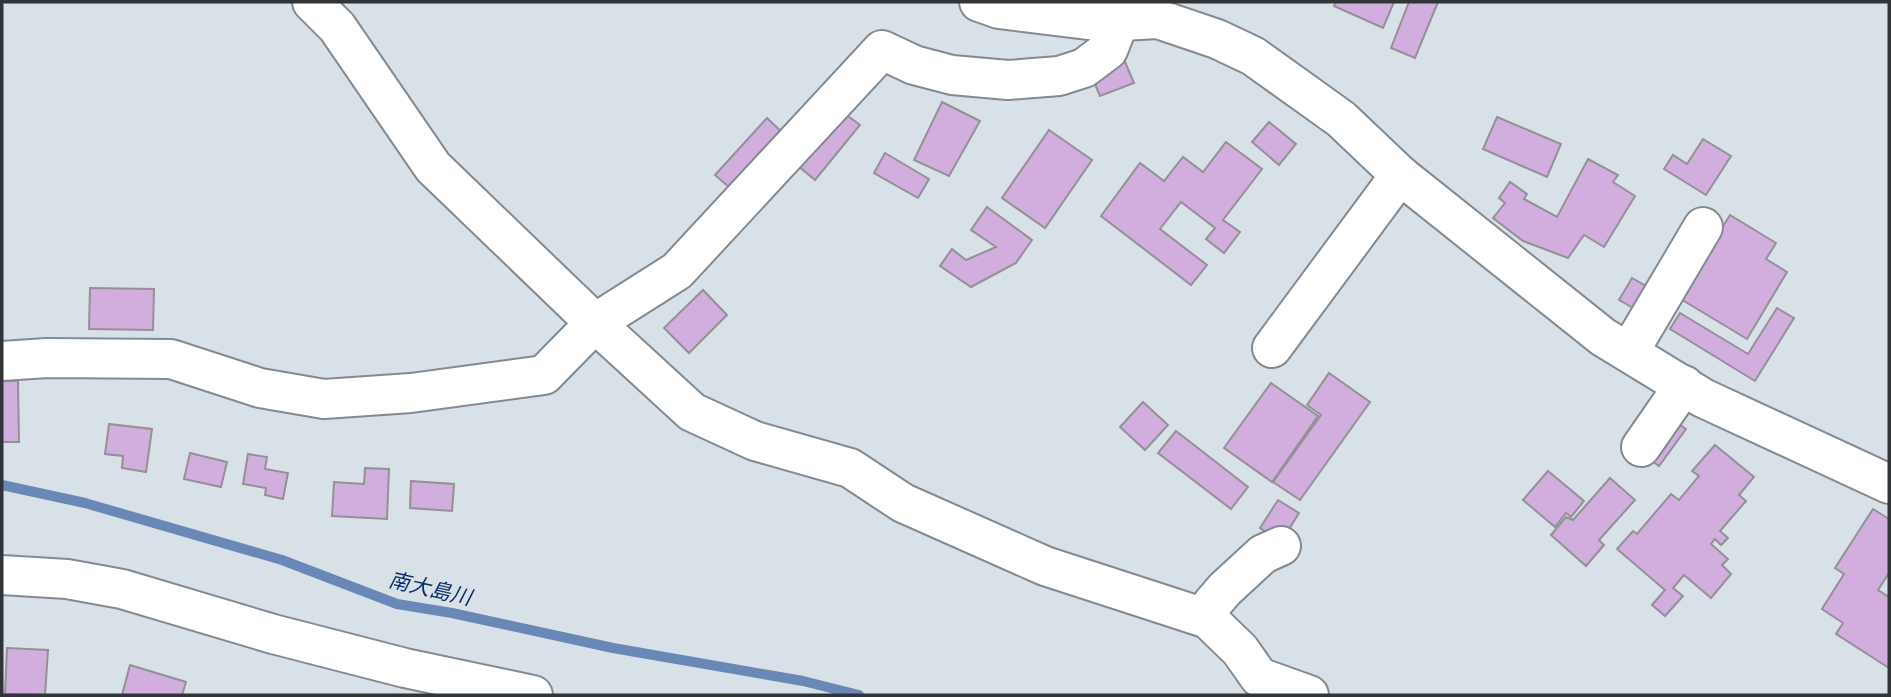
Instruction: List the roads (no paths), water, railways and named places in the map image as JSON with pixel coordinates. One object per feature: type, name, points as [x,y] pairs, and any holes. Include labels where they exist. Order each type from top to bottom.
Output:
[{"type":"street","points":[[312,2],[337,27],[433,167],[692,412],[755,441],[850,468],[903,503],[1045,566],[1208,619],[1240,650],[1259,677],[1309,695]]},
{"type":"street","points":[[979,2],[999,9],[1104,22],[1119,22],[1162,10],[1253,56],[1341,119],[1400,175],[1603,337],[1703,398],[1889,484]]},
{"type":"street","points":[[2,361],[47,358],[171,359],[260,388],[324,399],[411,393],[544,375],[595,323],[677,271],[882,50],[914,65],[952,75],[1008,80],[1059,76],[1084,68],[1108,50],[1119,22]]},
{"type":"street","points":[[1272,348],[1400,175]]},
{"type":"street","points":[[1629,352],[1703,227]]},
{"type":"street","points":[[1642,447],[1684,385]]},
{"type":"street","points":[[1208,619],[1212,604],[1245,570],[1263,554],[1281,546]]},
{"type":"street","points":[[2,575],[67,579],[122,589],[273,634],[405,668],[533,695]]},
{"type":"waterway","name":"南大島川","points":[[2,485],[85,503],[282,560],[397,604],[452,613],[613,648],[803,681],[859,695]]}]
